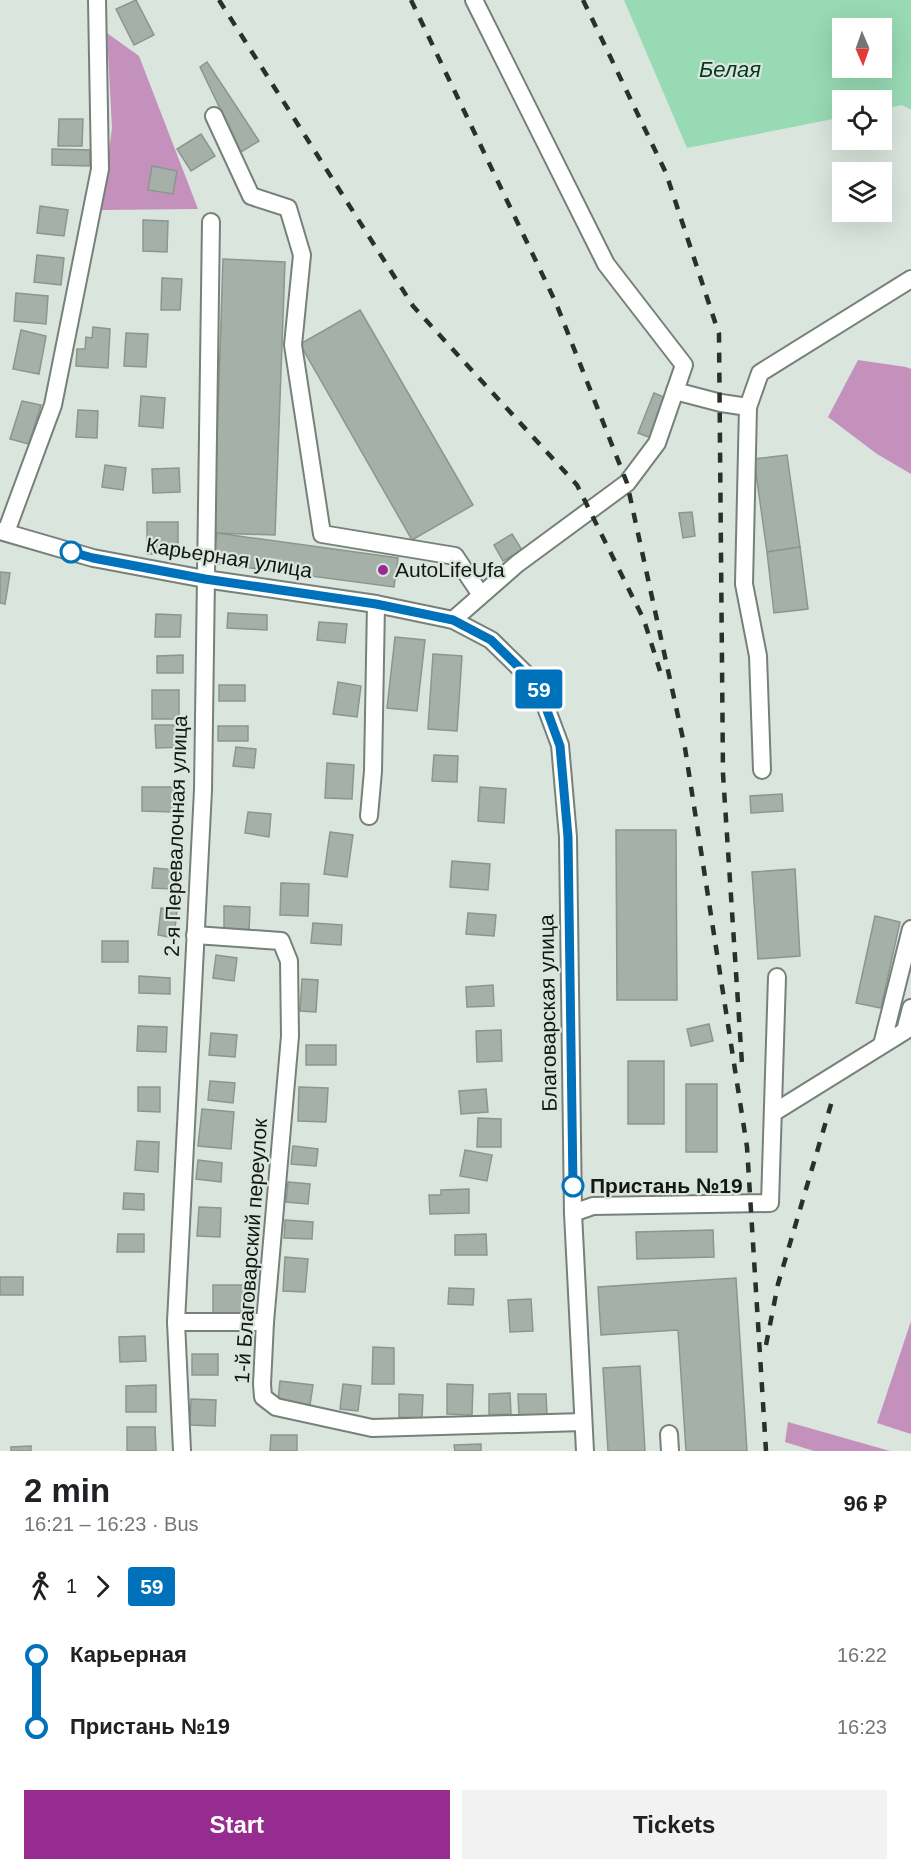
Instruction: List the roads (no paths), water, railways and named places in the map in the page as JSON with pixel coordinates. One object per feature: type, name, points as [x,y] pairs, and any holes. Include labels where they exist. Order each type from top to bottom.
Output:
[{"type":"street","points":[[3,532],[53,405],[100,169],[97,0]]},
{"type":"street","points":[[453,620],[517,564],[627,483],[657,443],[684,365],[606,264],[474,0]]},
{"type":"street","points":[[214,116],[250,196],[288,208],[302,255],[293,345],[322,534],[455,556],[481,595]]},
{"type":"street","name":"2-я Перевалочная улица","points":[[182,1451],[176,1322],[203,790],[211,222]]},
{"type":"street","points":[[762,770],[758,656],[744,584],[748,407],[760,373],[911,279]]},
{"type":"street","points":[[675,391],[721,403],[748,407]]},
{"type":"street","name":"Карьерная улица","points":[[3,532],[93,558],[205,579],[376,604],[453,620]]},
{"type":"street","points":[[369,816],[373,771],[376,604]]},
{"type":"street","name":"Благоварская улица","points":[[453,620],[491,640],[538,686],[560,746],[568,837],[573,1213],[585,1451]]},
{"type":"street","points":[[882,1045],[911,929]]},
{"type":"street","name":"1-й Благоварский переулок","points":[[195,935],[281,941],[289,961],[290,1036],[265,1322],[261,1384],[263,1397],[276,1407],[372,1428],[583,1422]]},
{"type":"street","points":[[573,1213],[593,1206],[770,1203],[777,977]]},
{"type":"street","points":[[773,1113],[905,1031],[911,1008]]},
{"type":"street","points":[[176,1322],[265,1322]]},
{"type":"street","points":[[669,1434],[670,1451]]},
{"type":"water","name":"Белая","points":[[624,0],[911,0],[911,110],[902,105],[892,107],[892,90],[832,90],[832,119],[687,148]]},
{"type":"railway","points":[[219,0],[413,306],[577,485],[644,620],[660,671]]},
{"type":"railway","points":[[411,0],[556,303],[627,483],[685,748],[747,1147],[766,1451]]},
{"type":"railway","points":[[583,0],[666,173],[719,334],[723,774],[742,1064]]},
{"type":"railway","points":[[766,1345],[778,1284],[832,1101]]},
{"type":"place","name":"AutoLifeUfa","points":[[383,570]]},
{"type":"place","name":"Пристань №19","points":[[573,1186]]}]
